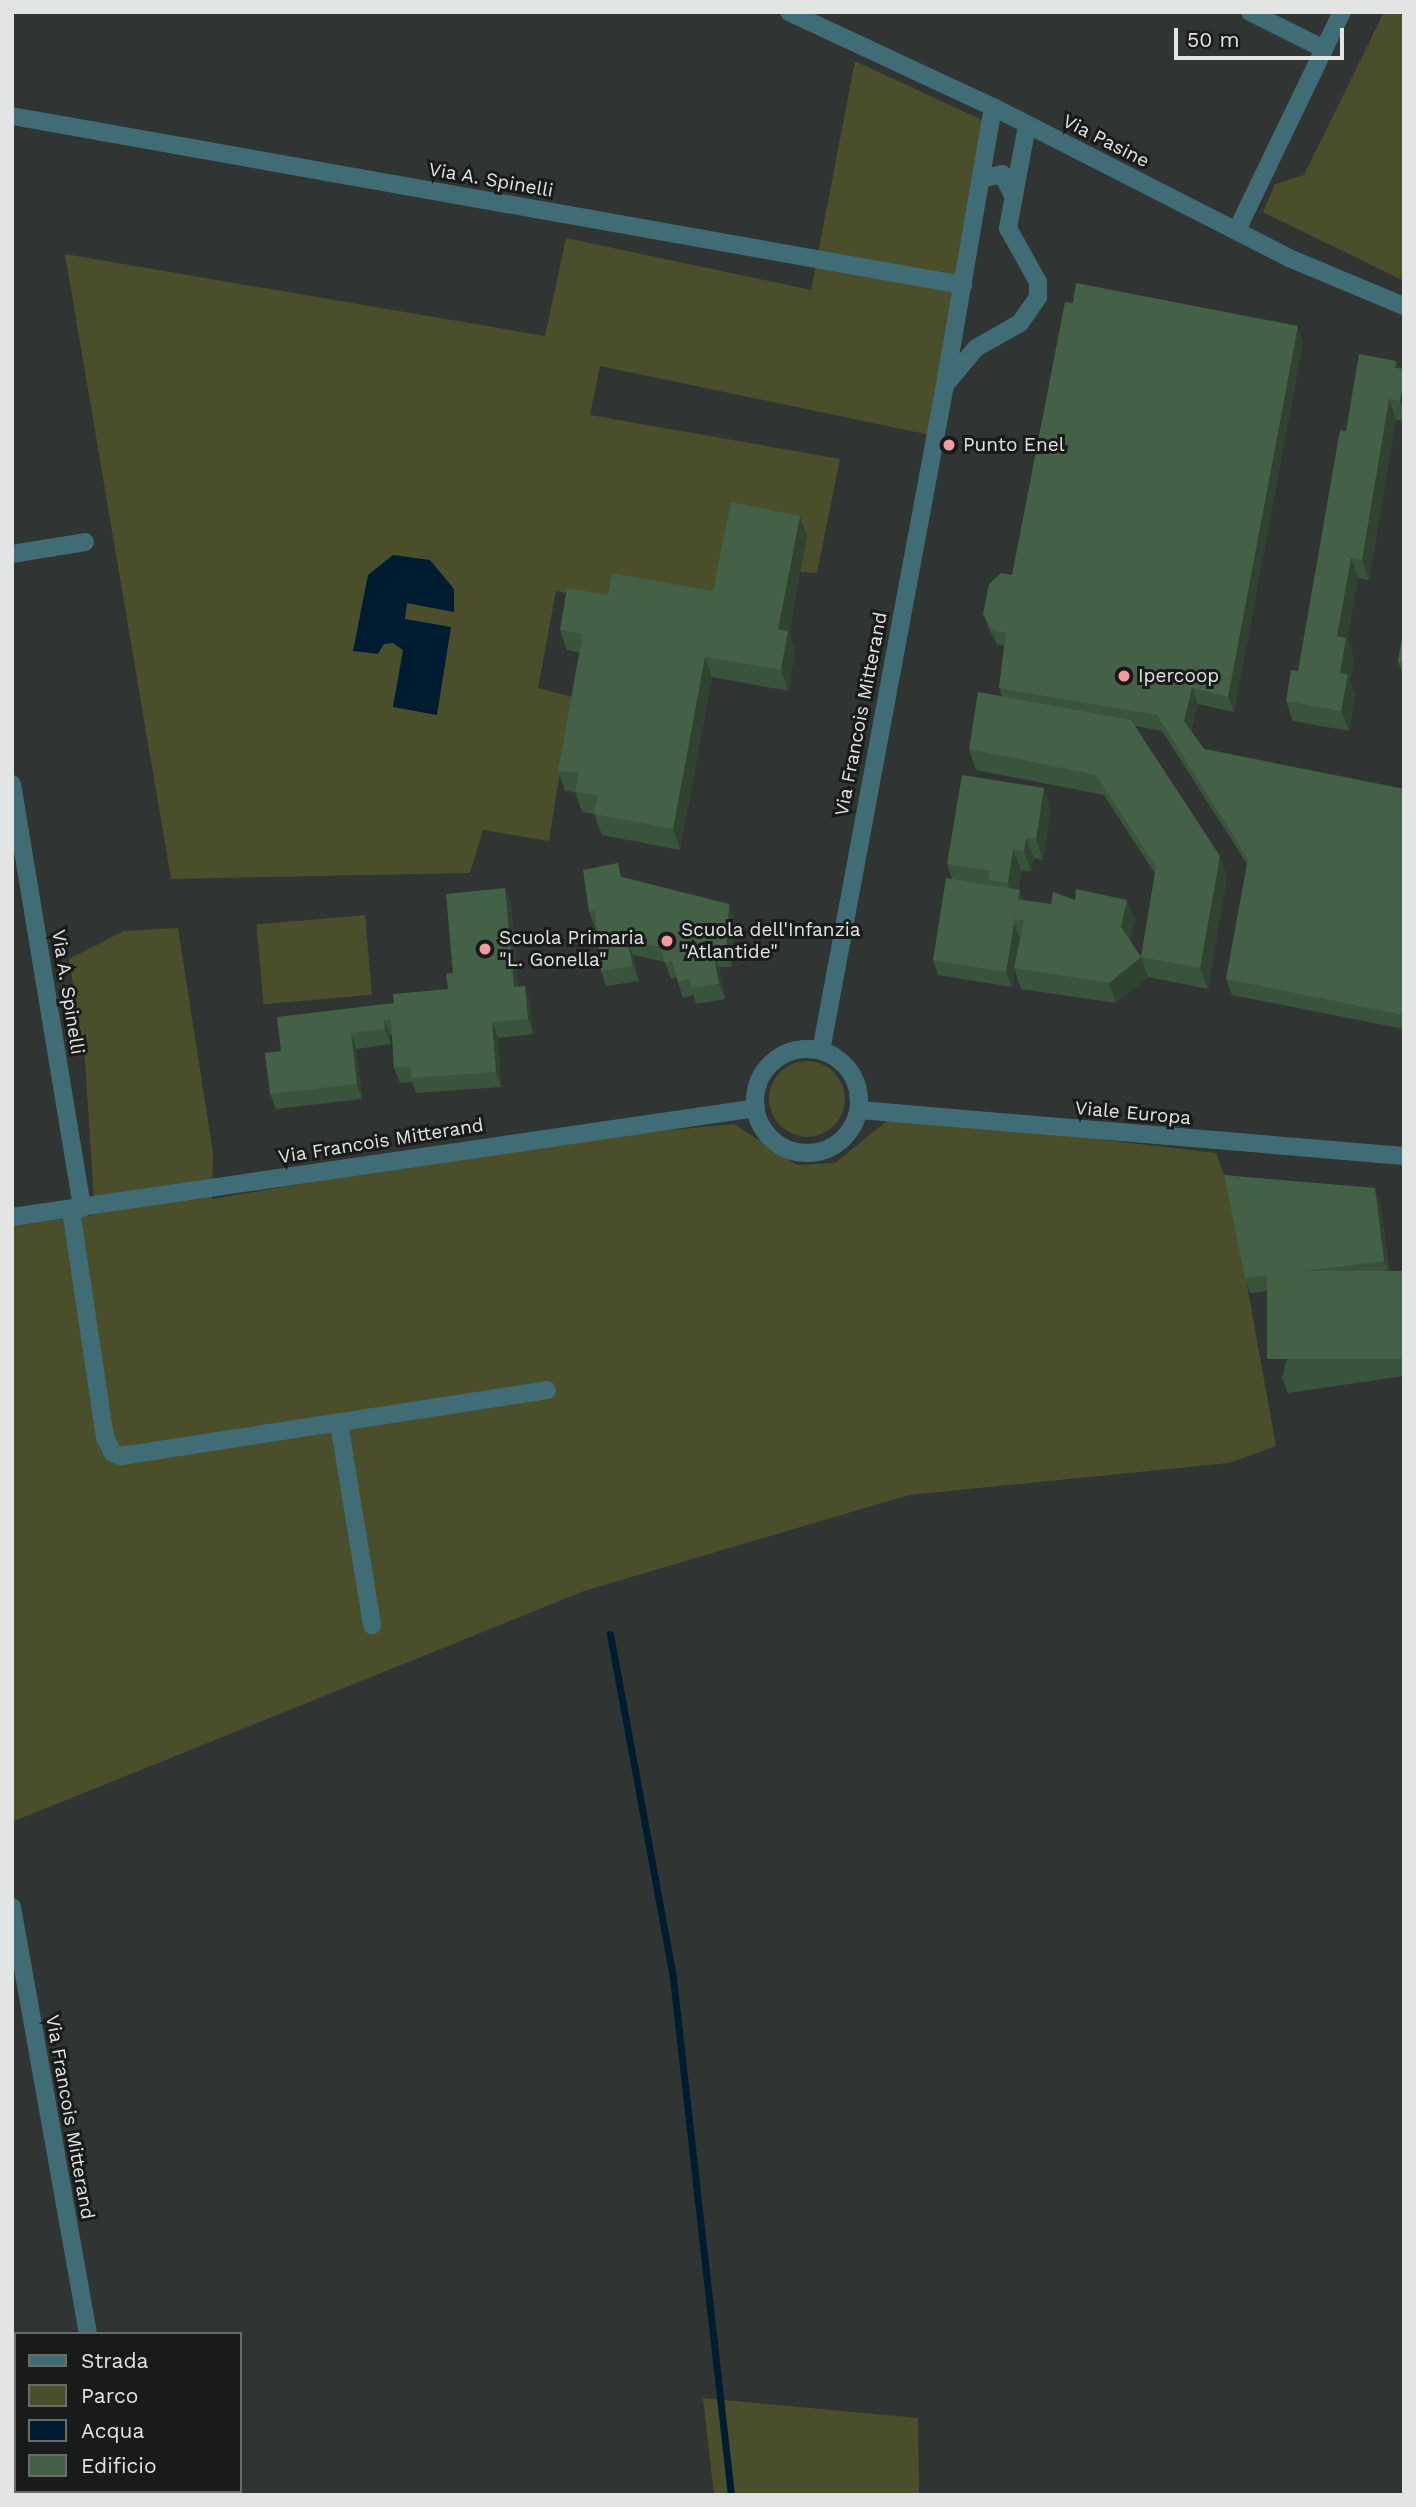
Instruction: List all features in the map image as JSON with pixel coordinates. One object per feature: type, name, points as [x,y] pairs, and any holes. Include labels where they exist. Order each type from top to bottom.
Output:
[{"type":"street","name":"Via Pasine","points":[[789,12],[993,107],[1289,258],[1404,306]]},
{"type":"street","points":[[1250,12],[1324,49]]},
{"type":"street","points":[[1237,230],[1342,12]]},
{"type":"street","name":"Via Francois Mitterand","points":[[821,1051],[945,385],[993,107]]},
{"type":"street","name":"Via A. Spinelli","points":[[12,116],[963,285]]},
{"type":"street","name":"Via Francois Mitterand","points":[[945,385],[962,362],[983,344],[1020,323],[1038,297],[1038,282],[1008,228],[1012,194],[1027,125]]},
{"type":"street","points":[[981,179],[1002,174],[1012,194]]},
{"type":"street","points":[[959,307],[965,329],[983,344]]},
{"type":"street","points":[[12,554],[85,542]]},
{"type":"street","name":"Via A. Spinelli","points":[[12,783],[76,1209],[105,1438],[113,1452],[130,1457],[547,1390]]},
{"type":"street","points":[[804,1049],[821,1051],[835,1057],[855,1080],[859,1110],[853,1125],[830,1148],[798,1153],[770,1137],[756,1108],[762,1075],[773,1062],[804,1049]]},
{"type":"street","name":"Via Francois Mitterand","points":[[12,1216],[76,1209],[756,1108]]},
{"type":"street","name":"Viale Europa","points":[[859,1110],[1404,1156]]},
{"type":"street","points":[[339,1423],[372,1625]]},
{"type":"street","name":"Via Francois Mitterand","points":[[12,1907],[88,2332]]},
{"type":"green space","points":[[1384,12],[1404,12],[1404,281],[1263,212],[1275,184],[1304,175]]},
{"type":"green space","points":[[855,61],[984,121],[930,435],[600,366],[590,415],[840,459],[817,573],[800,572],[807,536],[721,611],[617,603],[556,591],[538,688],[572,697],[549,841],[483,830],[470,873],[171,879],[65,254],[545,336],[566,238],[811,290]]},
{"type":"green space","points":[[365,915],[372,995],[263,1004],[256,924]]},
{"type":"green space","points":[[178,928],[213,1153],[212,1199],[549,1142],[734,1124],[797,1165],[835,1163],[894,1115],[1216,1153],[1230,1191],[1276,1446],[1229,1463],[909,1495],[584,1591],[12,1822],[12,1226],[95,1215],[85,1060],[69,959],[124,931]]},
{"type":"green space","points":[[800,1061],[814,1061],[828,1067],[839,1078],[843,1084],[843,1114],[834,1126],[822,1135],[800,1137],[786,1131],[775,1120],[769,1106],[769,1092],[775,1078],[786,1067]]},
{"type":"green space","points":[[703,2398],[918,2418],[919,2495],[714,2495]]},
{"type":"water","points":[[393,555],[430,560],[454,589],[454,612],[407,603],[405,619],[451,627],[437,715],[393,707],[403,650],[393,643],[384,644],[378,654],[353,651],[368,575]]},
{"type":"building","name":"Ipercoop","points":[[1076,283],[1298,326],[1228,697],[1192,688],[1184,721],[1204,749],[1404,789],[1404,1015],[1226,979],[1248,859],[1157,715],[999,688],[1006,633],[992,629],[983,614],[989,584],[1001,573],[1012,575],[1065,302],[1073,303]]},
{"type":"building","points":[[1359,354],[1396,361],[1395,368],[1404,369],[1404,378],[1400,401],[1389,399],[1362,560],[1351,558],[1337,636],[1346,638],[1340,673],[1348,675],[1341,711],[1286,701],[1291,670],[1298,671],[1340,430],[1346,431]]},
{"type":"building","points":[[731,502],[800,516],[778,629],[788,631],[781,670],[705,657],[673,829],[594,814],[598,795],[575,792],[579,773],[558,771],[583,634],[560,630],[567,588],[608,595],[612,573],[713,591]]},
{"type":"building","points":[[1404,626],[1404,662],[1398,662]]},
{"type":"building","points":[[978,692],[1131,720],[1220,856],[1200,968],[1141,957],[1156,867],[1096,775],[969,749]]},
{"type":"building","points":[[962,775],[1044,788],[1036,839],[1026,838],[1024,851],[1013,849],[1008,883],[988,880],[990,871],[947,864]]},
{"type":"building","name":"Scuola dell'Infanzia \"Atlantide\"","points":[[618,863],[621,877],[729,904],[726,951],[713,951],[719,984],[691,988],[690,979],[678,982],[672,961],[665,963],[661,947],[627,940],[633,966],[601,971],[595,911],[589,912],[583,870]]},
{"type":"building","points":[[946,878],[1020,890],[1012,919],[1014,924],[1006,972],[933,960]]},
{"type":"building","points":[[505,888],[514,987],[525,986],[528,1019],[492,1022],[496,1072],[411,1078],[410,1066],[394,1068],[391,1019],[384,1020],[385,1029],[351,1033],[357,1084],[270,1094],[265,1053],[281,1051],[277,1017],[394,1003],[393,994],[448,989],[446,974],[453,973],[446,894]]},
{"type":"building","points":[[1076,889],[1127,900],[1121,927],[1141,957],[1109,983],[1014,968],[1024,920],[1012,919],[1016,899],[1051,904],[1053,892],[1075,900]]},
{"type":"building","points":[[1224,1175],[1375,1188],[1384,1261],[1245,1278]]},
{"type":"building","points":[[1267,1271],[1404,1271],[1404,1359],[1267,1359]]},
{"type":"waterway","points":[[610,1634],[673,1978],[731,2495]]},
{"type":"place","name":"Punto Enel","points":[[949,445]]},
{"type":"place","name":"Ipercoop","points":[[1124,676]]},
{"type":"place","name":"Scuola dell'Infanzia \"Atlantide\"","points":[[667,941]]},
{"type":"place","name":"Scuola Primaria \"L. Gonella\"","points":[[485,949]]}]
